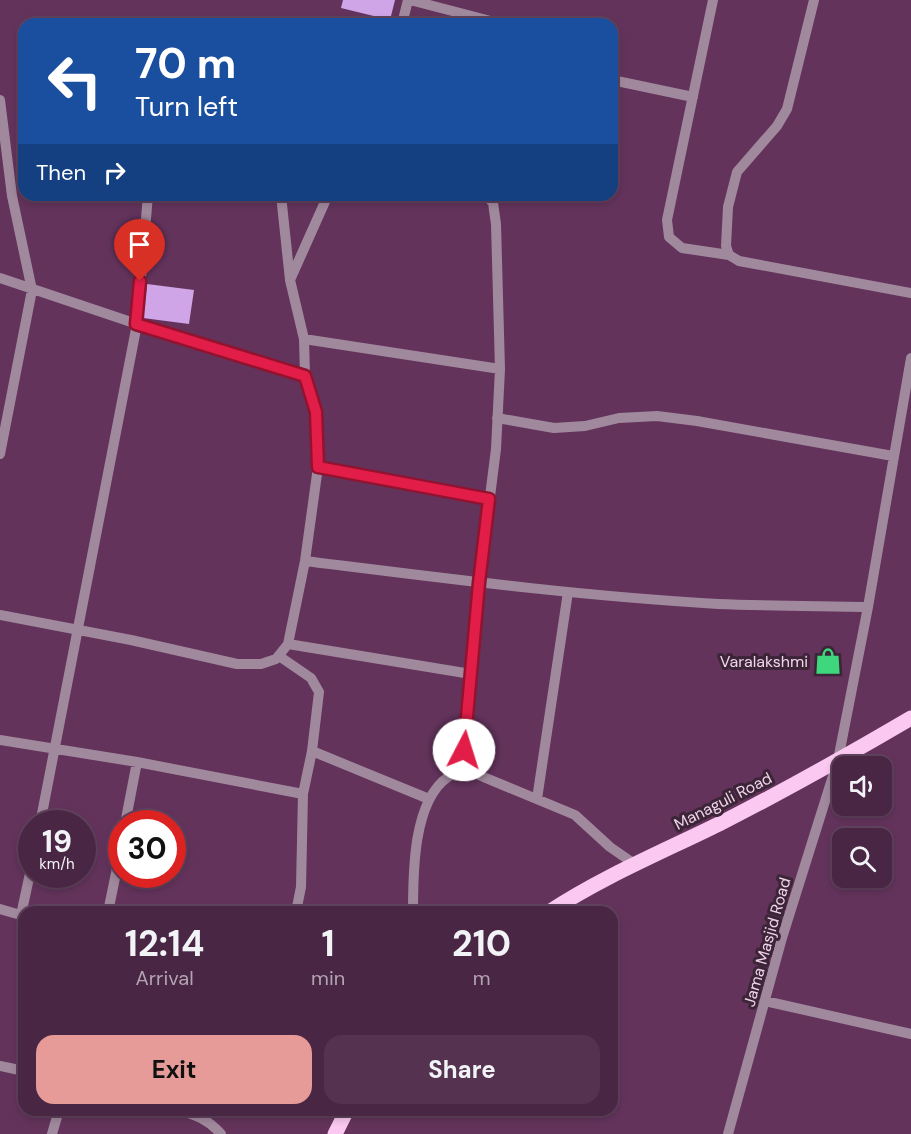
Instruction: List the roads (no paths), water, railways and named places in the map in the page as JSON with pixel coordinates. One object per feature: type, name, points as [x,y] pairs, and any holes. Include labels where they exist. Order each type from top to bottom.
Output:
[{"type":"main road","name":"Managuli Road","points":[[845,756],[911,718]]},
{"type":"main road","name":"Managuli Road","points":[[558,906],[585,889],[832,763]]},
{"type":"main road","points":[[335,1134],[344,1116]]},
{"type":"street","points":[[404,18],[409,0],[479,18]]},
{"type":"street","points":[[714,0],[667,220],[669,237],[682,248],[729,255],[739,261],[911,293]]},
{"type":"street","points":[[729,255],[726,246],[729,207],[737,172],[777,126],[788,109],[814,0]]},
{"type":"street","points":[[618,81],[693,97]]},
{"type":"street","points":[[0,100],[12,196],[32,290],[0,454]]},
{"type":"street","points":[[12,196],[18,195]]},
{"type":"street","points":[[43,810],[136,324],[147,201]]},
{"type":"street","points":[[0,615],[237,664],[261,664],[276,659],[288,644],[305,561],[318,467],[316,412],[305,376],[304,339],[290,280],[282,201]]},
{"type":"street","points":[[290,280],[325,201]]},
{"type":"street","points":[[491,201],[496,224],[500,369],[496,449],[479,583],[464,750],[469,767],[481,776],[575,814],[610,847],[636,865]]},
{"type":"street","points":[[0,278],[136,324],[305,376]]},
{"type":"street","points":[[304,339],[500,369]]},
{"type":"street","name":"Jama Masjid Road","points":[[839,756],[868,608],[911,358]]},
{"type":"street","points":[[497,418],[554,428],[585,426],[619,418],[657,417],[698,421],[893,456]]},
{"type":"street","points":[[318,467],[489,499]]},
{"type":"street","points":[[305,561],[568,592],[718,604],[868,608]]},
{"type":"street","points":[[537,799],[568,592]]},
{"type":"street","points":[[288,644],[471,674]]},
{"type":"street","points":[[279,656],[311,678],[319,692],[312,751],[303,794],[301,887],[297,906]]},
{"type":"street","points":[[0,740],[137,762],[303,794]]},
{"type":"street","points":[[312,751],[429,799]]},
{"type":"street","points":[[128,810],[137,762]]},
{"type":"street","points":[[413,906],[413,884],[420,821],[429,799],[447,778],[469,767]]},
{"type":"street","name":"Jama Masjid Road","points":[[728,1134],[782,938],[832,779]]},
{"type":"street","points":[[24,906],[27,888]]},
{"type":"street","points":[[109,906],[113,888]]},
{"type":"street","points":[[0,909],[18,915]]},
{"type":"street","points":[[765,1001],[911,1034]]},
{"type":"street","points":[[0,1066],[18,1070]]},
{"type":"street","points":[[52,1134],[57,1116]]},
{"type":"street","points":[[197,1116],[212,1124],[221,1134]]},
{"type":"place","name":"Varalakshmi","points":[[828,661]]}]
